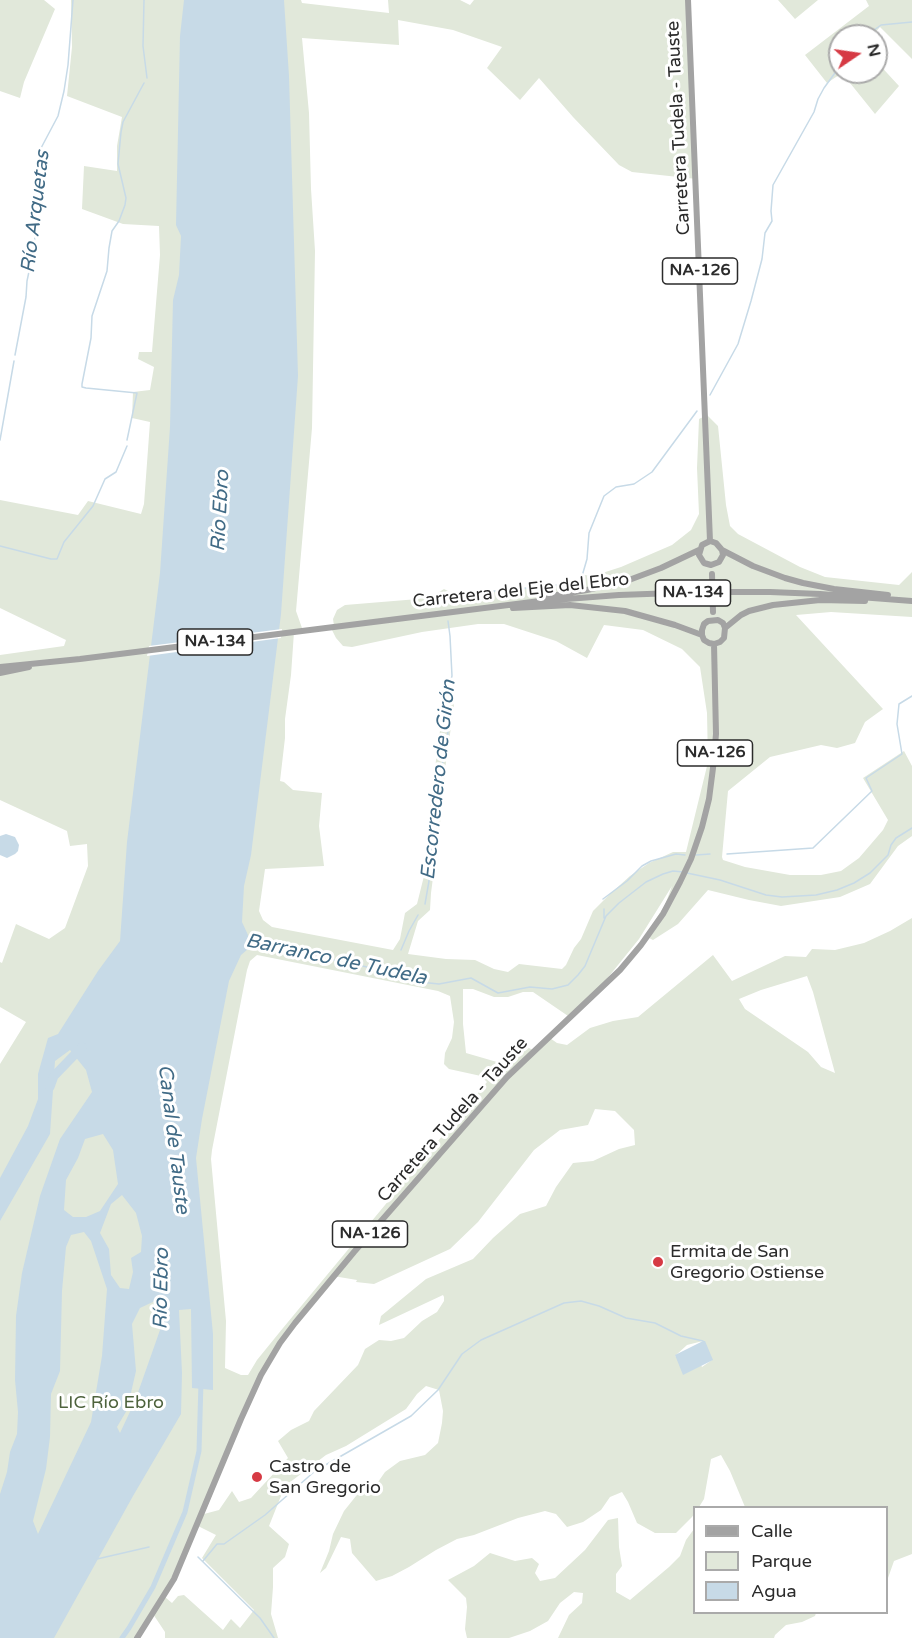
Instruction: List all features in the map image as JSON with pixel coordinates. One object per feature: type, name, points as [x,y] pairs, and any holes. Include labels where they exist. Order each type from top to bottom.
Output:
[{"type":"main road","name":"Carretera Tudela - Tauste","points":[[688,0],[710,542]]},
{"type":"main road","points":[[432,615],[474,606],[569,594],[608,586],[645,574],[699,550],[705,543],[710,542],[716,543],[722,550],[766,572],[802,583],[880,594],[912,602]]},
{"type":"main road","points":[[699,550],[701,560],[711,566],[719,562],[723,555],[722,550]]},
{"type":"main road","points":[[702,635],[704,624],[713,616],[711,566]]},
{"type":"main road","name":"Carretera del Eje del Ebro","points":[[48,663],[540,601],[608,596],[703,592],[820,594],[912,602]]},
{"type":"main road","points":[[725,628],[749,611],[792,602],[855,600],[912,602]]},
{"type":"main road","points":[[475,610],[570,606],[625,611],[702,635],[709,643],[714,644],[724,638],[725,628],[723,623],[713,616]]},
{"type":"main road","name":"Carretera Tudela - Tauste","points":[[137,1638],[174,1579],[241,1419],[261,1375],[280,1343],[354,1252],[507,1077],[620,970],[663,914],[690,859],[709,799],[716,734],[714,644]]},
{"type":"main road","points":[[0,673],[48,663]]},
{"type":"main road","name":"NA-134","points":[[0,667],[48,663]]},
{"type":"green space","points":[[0,0],[44,0],[55,9],[24,82],[20,98],[0,91]]},
{"type":"green space","points":[[71,0],[301,0],[302,3],[389,13],[388,0],[460,0],[470,5],[474,0],[689,0],[697,179],[632,172],[619,165],[539,78],[520,100],[487,68],[502,47],[453,30],[398,20],[399,45],[302,38],[309,113],[315,251],[312,428],[296,611],[302,628],[294,632],[280,781],[293,790],[322,793],[319,826],[324,866],[265,869],[259,911],[263,920],[272,927],[393,950],[400,939],[405,913],[417,904],[425,872],[428,818],[437,751],[446,690],[450,689],[454,706],[430,910],[418,921],[408,954],[475,960],[494,969],[508,972],[519,964],[562,969],[581,939],[593,911],[610,894],[649,863],[673,852],[686,852],[708,762],[707,713],[700,667],[682,649],[643,630],[604,625],[587,658],[556,641],[504,624],[478,624],[422,632],[352,647],[343,646],[330,626],[334,626],[333,619],[337,610],[345,605],[418,599],[433,596],[444,589],[452,593],[465,593],[577,583],[584,575],[593,576],[621,567],[672,545],[691,530],[699,514],[697,468],[699,419],[707,415],[718,426],[726,505],[730,526],[738,534],[800,567],[825,577],[899,585],[912,572],[912,617],[831,612],[796,615],[883,709],[865,722],[855,743],[837,748],[821,745],[770,757],[728,791],[723,860],[745,867],[790,875],[821,875],[841,871],[859,858],[883,830],[888,820],[863,778],[904,751],[912,766],[912,836],[898,846],[870,884],[840,897],[781,906],[708,890],[678,924],[653,940],[645,936],[665,905],[672,886],[639,939],[593,996],[571,1018],[533,992],[494,997],[473,989],[463,989],[466,1053],[497,1062],[509,1060],[527,1047],[533,1050],[547,1036],[557,1043],[567,1045],[590,1028],[638,1017],[713,955],[732,981],[785,956],[806,957],[812,949],[835,950],[864,943],[912,918],[912,1554],[894,1561],[888,1578],[888,1506],[745,1506],[721,1455],[711,1459],[704,1499],[700,1506],[693,1506],[693,1516],[676,1533],[655,1533],[637,1523],[622,1492],[610,1497],[601,1510],[583,1522],[567,1527],[556,1514],[545,1511],[518,1518],[457,1539],[392,1576],[376,1581],[352,1553],[350,1539],[341,1537],[326,1568],[320,1573],[333,1534],[344,1511],[360,1491],[378,1482],[385,1472],[400,1461],[425,1455],[438,1443],[443,1411],[439,1390],[426,1386],[406,1409],[346,1446],[326,1455],[285,1486],[269,1526],[289,1544],[285,1557],[273,1568],[271,1614],[278,1638],[165,1638],[165,1632],[153,1614],[136,1638],[0,1638],[0,1064],[26,1022],[0,1007],[0,962],[2,963],[16,924],[49,939],[65,928],[88,866],[87,844],[70,846],[67,831],[0,800],[0,655],[64,646],[66,640],[0,608],[0,500],[78,515],[88,501],[141,514],[144,504],[150,422],[132,418],[133,392],[150,390],[154,367],[138,359],[139,352],[152,352],[160,255],[159,226],[123,224],[82,209],[84,166],[117,171],[117,146],[122,117],[67,96],[72,47]],"holes":[[[257,955],[438,991],[450,996],[454,1022],[444,1064],[449,1069],[481,1076],[487,1082],[283,1328],[248,1375],[241,1375],[225,1368],[226,1321],[211,1159],[247,970],[250,961]],[[807,976],[813,992],[835,1073],[821,1067],[808,1052],[745,1009],[739,999]],[[595,1109],[615,1111],[634,1130],[635,1145],[619,1149],[593,1161],[573,1163],[546,1206],[520,1214],[473,1259],[426,1279],[381,1316],[379,1325],[443,1295],[444,1297],[437,1312],[422,1321],[404,1338],[391,1341],[379,1340],[365,1349],[358,1365],[314,1411],[309,1421],[291,1430],[278,1441],[288,1458],[251,1498],[239,1502],[232,1491],[219,1510],[204,1514],[260,1378],[288,1334],[333,1276],[374,1284],[450,1249],[478,1222],[534,1150],[560,1130],[588,1125]],[[703,1341],[712,1360],[702,1367],[675,1356],[687,1345]],[[198,1526],[216,1535],[202,1558],[254,1610],[240,1628],[231,1619],[223,1630],[184,1595],[178,1596],[172,1603],[165,1597]]]},
{"type":"green space","points":[[778,0],[818,0],[795,19]]},
{"type":"green space","points":[[866,0],[912,0],[912,59],[888,35],[888,24],[845,24],[869,6]]},
{"type":"green space","points":[[828,37],[828,82],[827,83],[805,55]]},
{"type":"green space","points":[[888,74],[899,86],[875,114],[851,84],[888,84]]},
{"type":"green space","points":[[618,1518],[622,1566],[616,1574],[616,1592],[630,1600],[680,1556],[686,1540],[693,1530],[693,1614],[816,1614],[815,1616],[802,1622],[786,1625],[774,1638],[558,1638],[569,1615],[582,1603],[583,1593],[574,1592],[560,1603],[548,1621],[530,1631],[509,1638],[467,1638],[466,1598],[448,1580],[474,1566],[490,1553],[515,1561],[532,1558],[539,1564],[535,1573],[540,1581],[555,1578],[585,1550],[608,1520]]},
{"type":"water","name":"LIC Río Ebro","points":[[184,0],[284,0],[289,76],[298,376],[281,614],[251,855],[244,886],[242,922],[248,935],[248,949],[241,955],[229,981],[196,1158],[213,1334],[213,1390],[192,1388],[191,1309],[179,1310],[181,1414],[54,1638],[0,1638],[0,1494],[10,1452],[17,1434],[16,1316],[22,1273],[40,1196],[60,1139],[92,1092],[86,1070],[70,1050],[55,1061],[50,1134],[0,1221],[0,1178],[28,1126],[38,1099],[38,1074],[48,1038],[58,1034],[120,941],[127,842],[160,573],[170,427],[173,300],[179,275],[181,236],[176,225],[180,36]],"holes":[[[103,1134],[113,1150],[118,1184],[100,1211],[86,1217],[73,1217],[64,1210],[66,1180],[85,1139]],[[122,1195],[136,1213],[142,1236],[141,1252],[131,1258],[133,1272],[129,1289],[120,1288],[111,1275],[109,1249],[100,1233],[111,1204]],[[84,1232],[91,1241],[107,1289],[102,1356],[91,1422],[38,1534],[33,1521],[46,1469],[50,1437],[51,1394],[60,1371],[62,1291],[66,1247],[71,1235]],[[157,1300],[160,1330],[135,1401],[120,1433],[117,1427],[127,1410],[136,1371],[132,1324],[140,1308]]]},
{"type":"water","points":[[6,834],[15,837],[19,845],[18,851],[7,858],[0,855],[0,836]]},
{"type":"water","points":[[703,1341],[713,1360],[683,1375],[675,1355]]},
{"type":"pier","points":[[282,629],[281,638],[147,656],[149,646]]},
{"type":"waterway","name":"Río Arquetas","points":[[15,355],[41,196],[40,150],[58,116],[64,91],[73,0]]},
{"type":"waterway","points":[[144,0],[143,46],[147,78]]},
{"type":"waterway","name":"Escorredero de Girón","points":[[888,24],[912,22]]},
{"type":"waterway","name":"Escorredero de Girón","points":[[710,395],[738,344],[751,301],[762,259],[765,233],[772,221],[773,185],[828,82]]},
{"type":"waterway","points":[[127,440],[137,393],[86,388],[82,387],[82,384],[91,338],[92,316],[107,271],[112,231],[125,205],[126,198],[118,164],[123,122],[144,83]]},
{"type":"waterway","name":"Río Arquetas","points":[[0,440],[14,361]]},
{"type":"waterway","name":"Escorredero de Girón","points":[[444,603],[443,596],[580,583],[587,559],[589,533],[604,496],[616,487],[634,484],[652,472],[697,411]]},
{"type":"waterway","points":[[0,546],[57,559],[64,542],[93,506],[105,479],[116,472],[127,446]]},
{"type":"waterway","name":"Escorredero de Girón","points":[[425,904],[440,774],[447,744],[449,685],[452,676],[448,621]]},
{"type":"waterway","points":[[727,854],[813,848],[872,791],[866,778],[902,754],[897,724],[899,704],[912,696]]},
{"type":"waterway","name":"Barranco de Tudela","points":[[687,873],[720,880],[766,895],[782,897],[816,895],[837,890],[870,873],[888,855],[896,838],[912,828]]},
{"type":"waterway","points":[[603,899],[651,861],[676,854],[685,855]]},
{"type":"waterway","points":[[696,855],[710,854]]},
{"type":"waterway","name":"Barranco de Tudela","points":[[247,942],[396,973],[420,982],[439,984],[471,978],[498,993],[530,987],[552,989],[568,985],[578,975],[585,966],[606,916],[619,903],[646,882],[673,871],[683,872]]},
{"type":"waterway","name":"Barranco de Tudela","points":[[604,909],[604,918]]},
{"type":"waterway","name":"Escorredero de Girón","points":[[401,950],[418,915]]},
{"type":"waterway","name":"Río Ebro","points":[[50,1087],[54,1076],[82,1047]]},
{"type":"waterway","points":[[203,1561],[217,1544],[224,1544],[265,1515],[315,1471],[411,1416],[438,1390],[462,1354],[481,1340],[564,1303],[581,1301],[626,1318],[655,1323],[681,1336],[703,1341]]},
{"type":"waterway","name":"Canal de Tauste","points":[[122,1638],[153,1587],[185,1512],[199,1451],[201,1382]]},
{"type":"waterway","points":[[97,1559],[149,1547]]},
{"type":"waterway","points":[[198,1557],[260,1618],[274,1638]]},
{"type":"place","name":"Ermita de San Gregorio Ostiense","points":[[658,1262]]},
{"type":"place","name":"Castro de San Gregorio","points":[[257,1477]]}]
